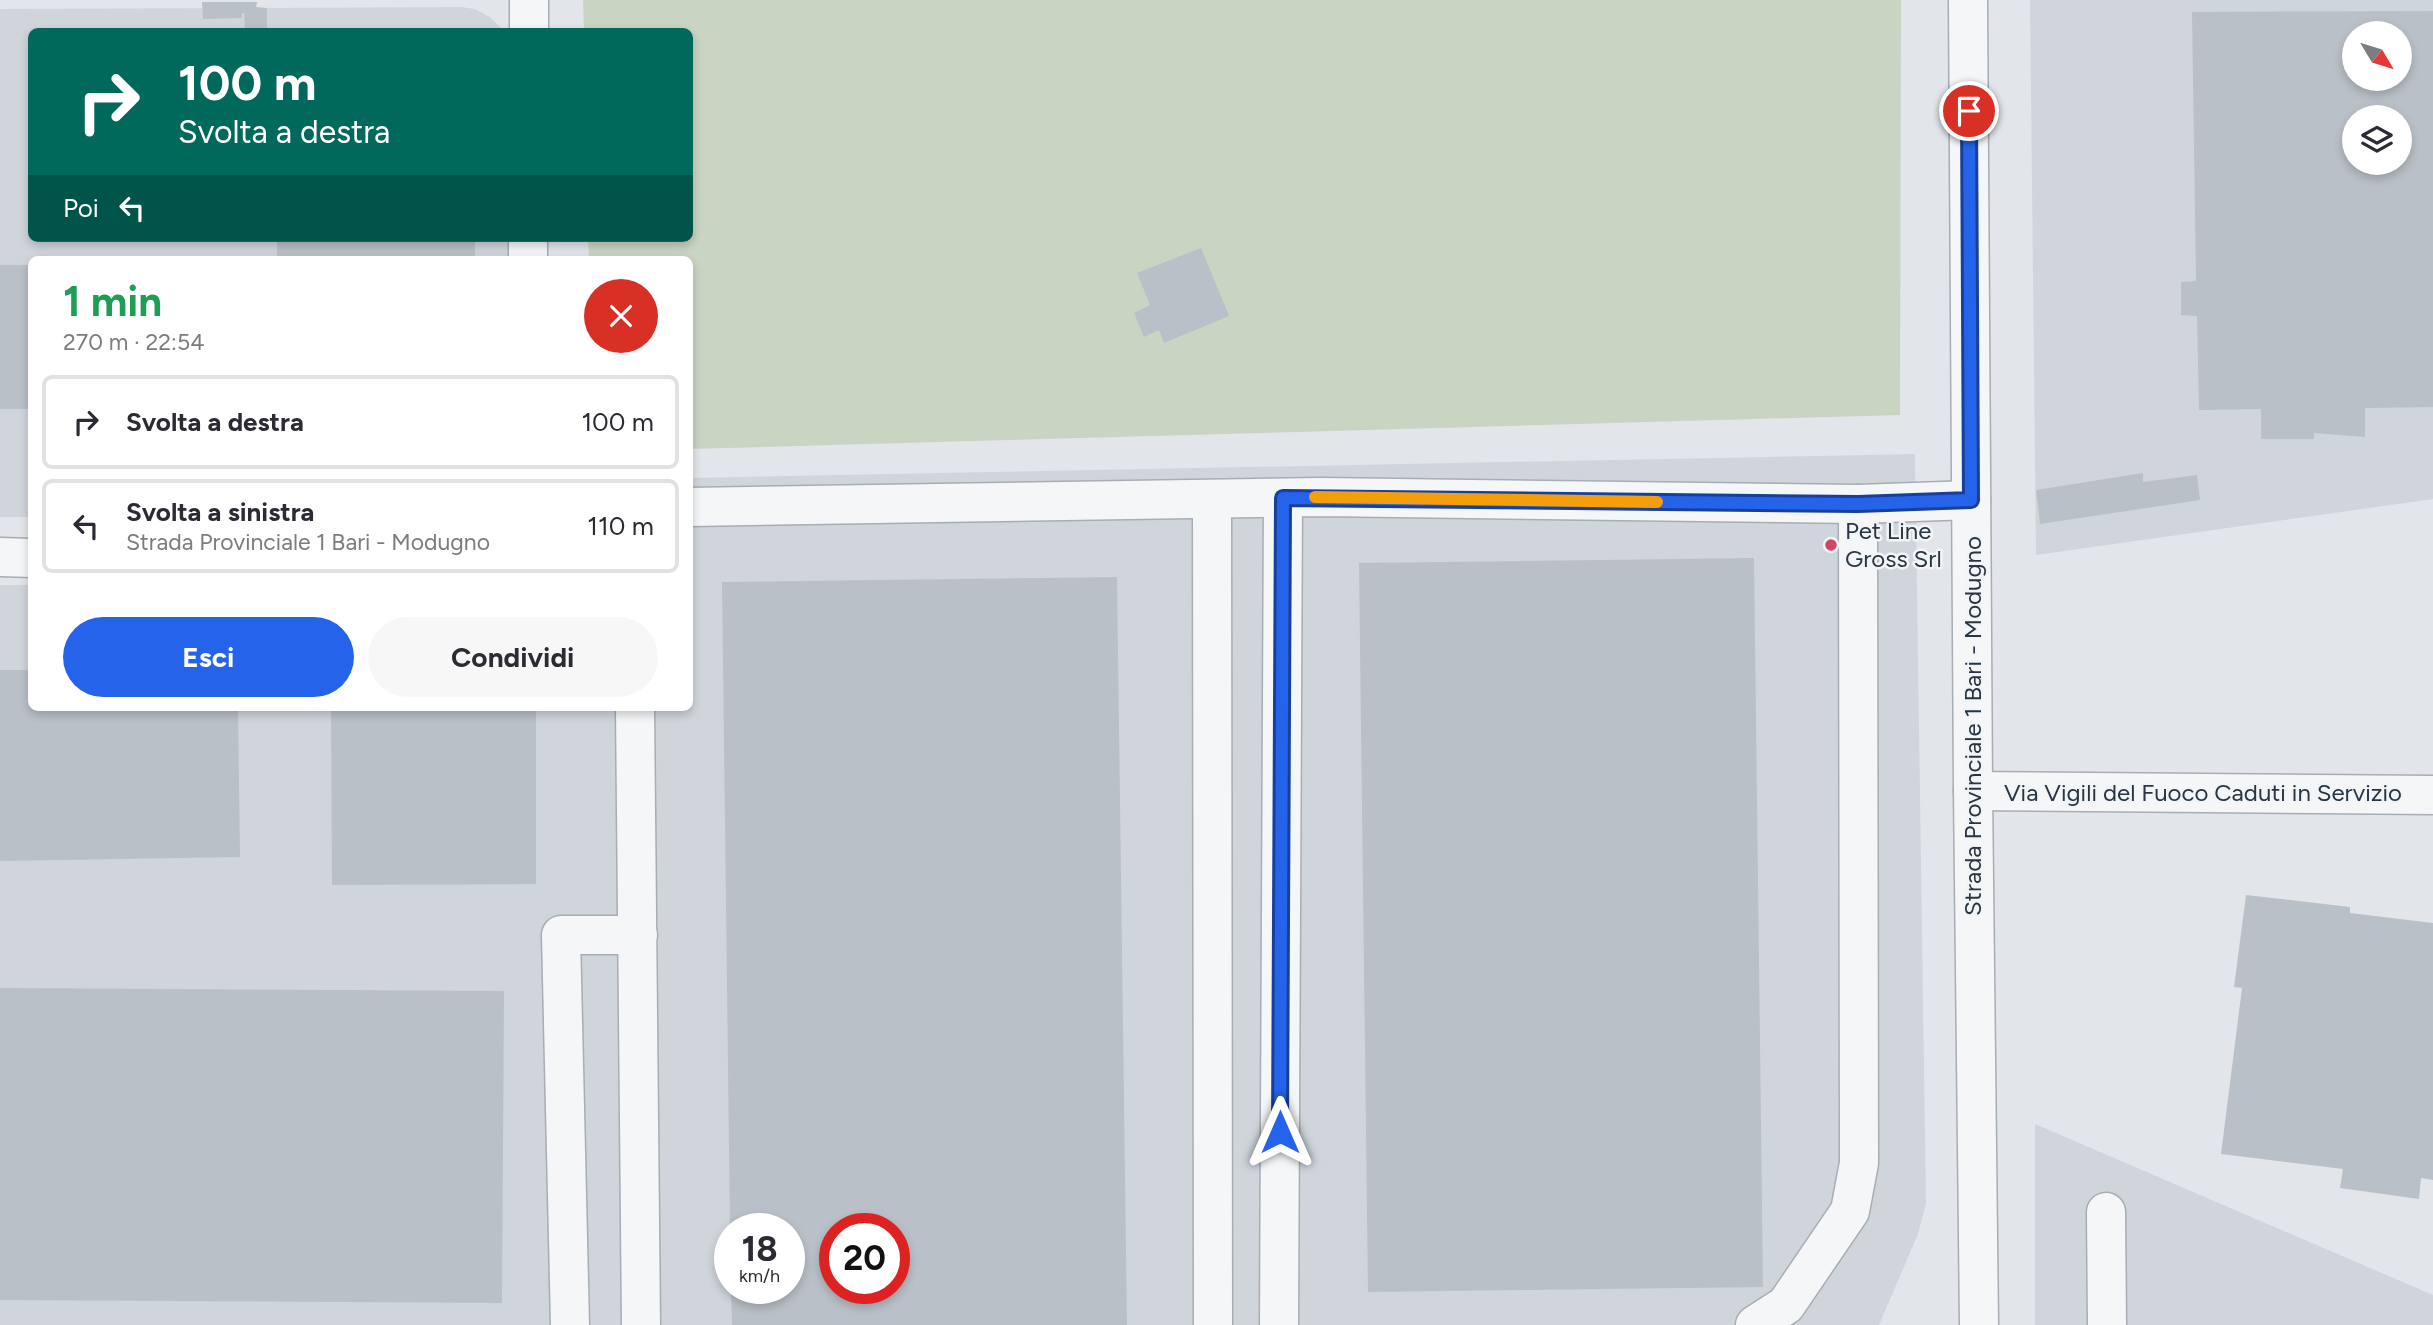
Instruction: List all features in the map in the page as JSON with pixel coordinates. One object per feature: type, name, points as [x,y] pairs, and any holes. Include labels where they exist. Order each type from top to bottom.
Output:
[{"type":"street","points":[[529,0],[529,28]]},
{"type":"street","name":"Strada Provinciale 1 Bari - Modugno","points":[[1968,0],[1979,1325]]},
{"type":"street","points":[[693,507],[1283,498],[1858,504],[1971,500]]},
{"type":"street","points":[[1279,1325],[1283,498]]},
{"type":"street","points":[[1212,499],[1213,1325]]},
{"type":"street","points":[[1755,1325],[1786,1305],[1850,1211],[1858,1163],[1858,504]]},
{"type":"street","points":[[0,557],[28,558]]},
{"type":"street","points":[[635,711],[641,1325]]},
{"type":"street","name":"Via Vigili del Fuoco Caduti in Servizio","points":[[1973,791],[2433,795]]},
{"type":"street","points":[[570,1325],[561,935],[638,935]]},
{"type":"street","points":[[2106,1212],[2107,1325]]},
{"type":"shaded area","points":[[2030,0],[2433,0],[2433,499],[2036,555]]},
{"type":"shaded area","points":[[0,9],[475,9],[490,17],[501,28],[28,28],[28,242],[514,242],[515,256],[28,256],[28,517],[0,517]]},
{"type":"shaded area","points":[[1915,454],[1926,1203],[1918,1234],[1879,1325],[0,1325],[0,585],[28,585],[28,711],[693,711],[693,478]]},
{"type":"shaded area","points":[[2035,1124],[2433,1295],[2433,1325],[2035,1325]]},
{"type":"green space","points":[[583,0],[1901,0],[1900,415],[693,449],[693,256],[589,256],[588,242],[693,242],[693,28],[584,28]]},
{"type":"building","points":[[202,2],[257,2],[256,7],[267,8],[267,28],[245,28],[244,13],[242,18],[203,19]]},
{"type":"building","points":[[2433,11],[2433,407],[2365,408],[2365,437],[2314,433],[2314,439],[2261,439],[2261,409],[2199,410],[2197,316],[2181,315],[2181,282],[2196,281],[2192,12]]},
{"type":"building","points":[[277,242],[475,242],[475,256],[277,256]]},
{"type":"building","points":[[1201,248],[1229,316],[1164,343],[1159,330],[1144,337],[1134,313],[1150,305],[1137,273]]},
{"type":"building","points":[[0,265],[28,265],[28,409],[0,409]]},
{"type":"building","points":[[2143,473],[2143,482],[2197,475],[2200,500],[2040,524],[2036,490]]},
{"type":"building","points":[[1754,558],[1763,1287],[1368,1292],[1359,563]]},
{"type":"building","points":[[1117,577],[1127,1325],[732,1325],[731,1304],[805,1304],[805,1213],[730,1213],[722,582]]},
{"type":"building","points":[[0,670],[28,670],[28,711],[238,711],[240,857],[0,861]]},
{"type":"building","points":[[331,711],[536,711],[536,884],[332,885]]},
{"type":"building","points":[[2246,895],[2350,907],[2350,913],[2433,923],[2433,1180],[2421,1178],[2419,1199],[2340,1188],[2343,1169],[2221,1154],[2242,988],[2234,987]]},
{"type":"building","points":[[0,988],[504,991],[502,1303],[0,1300]]},
{"type":"slow traffic","points":[[1315,497],[1657,502]]},
{"type":"place","name":"Pet Line Gross Srl","points":[[1831,545]]},
{"type":"route","points":[[1280,1132],[1283,498],[1858,504],[1971,500],[1969,111]]}]
